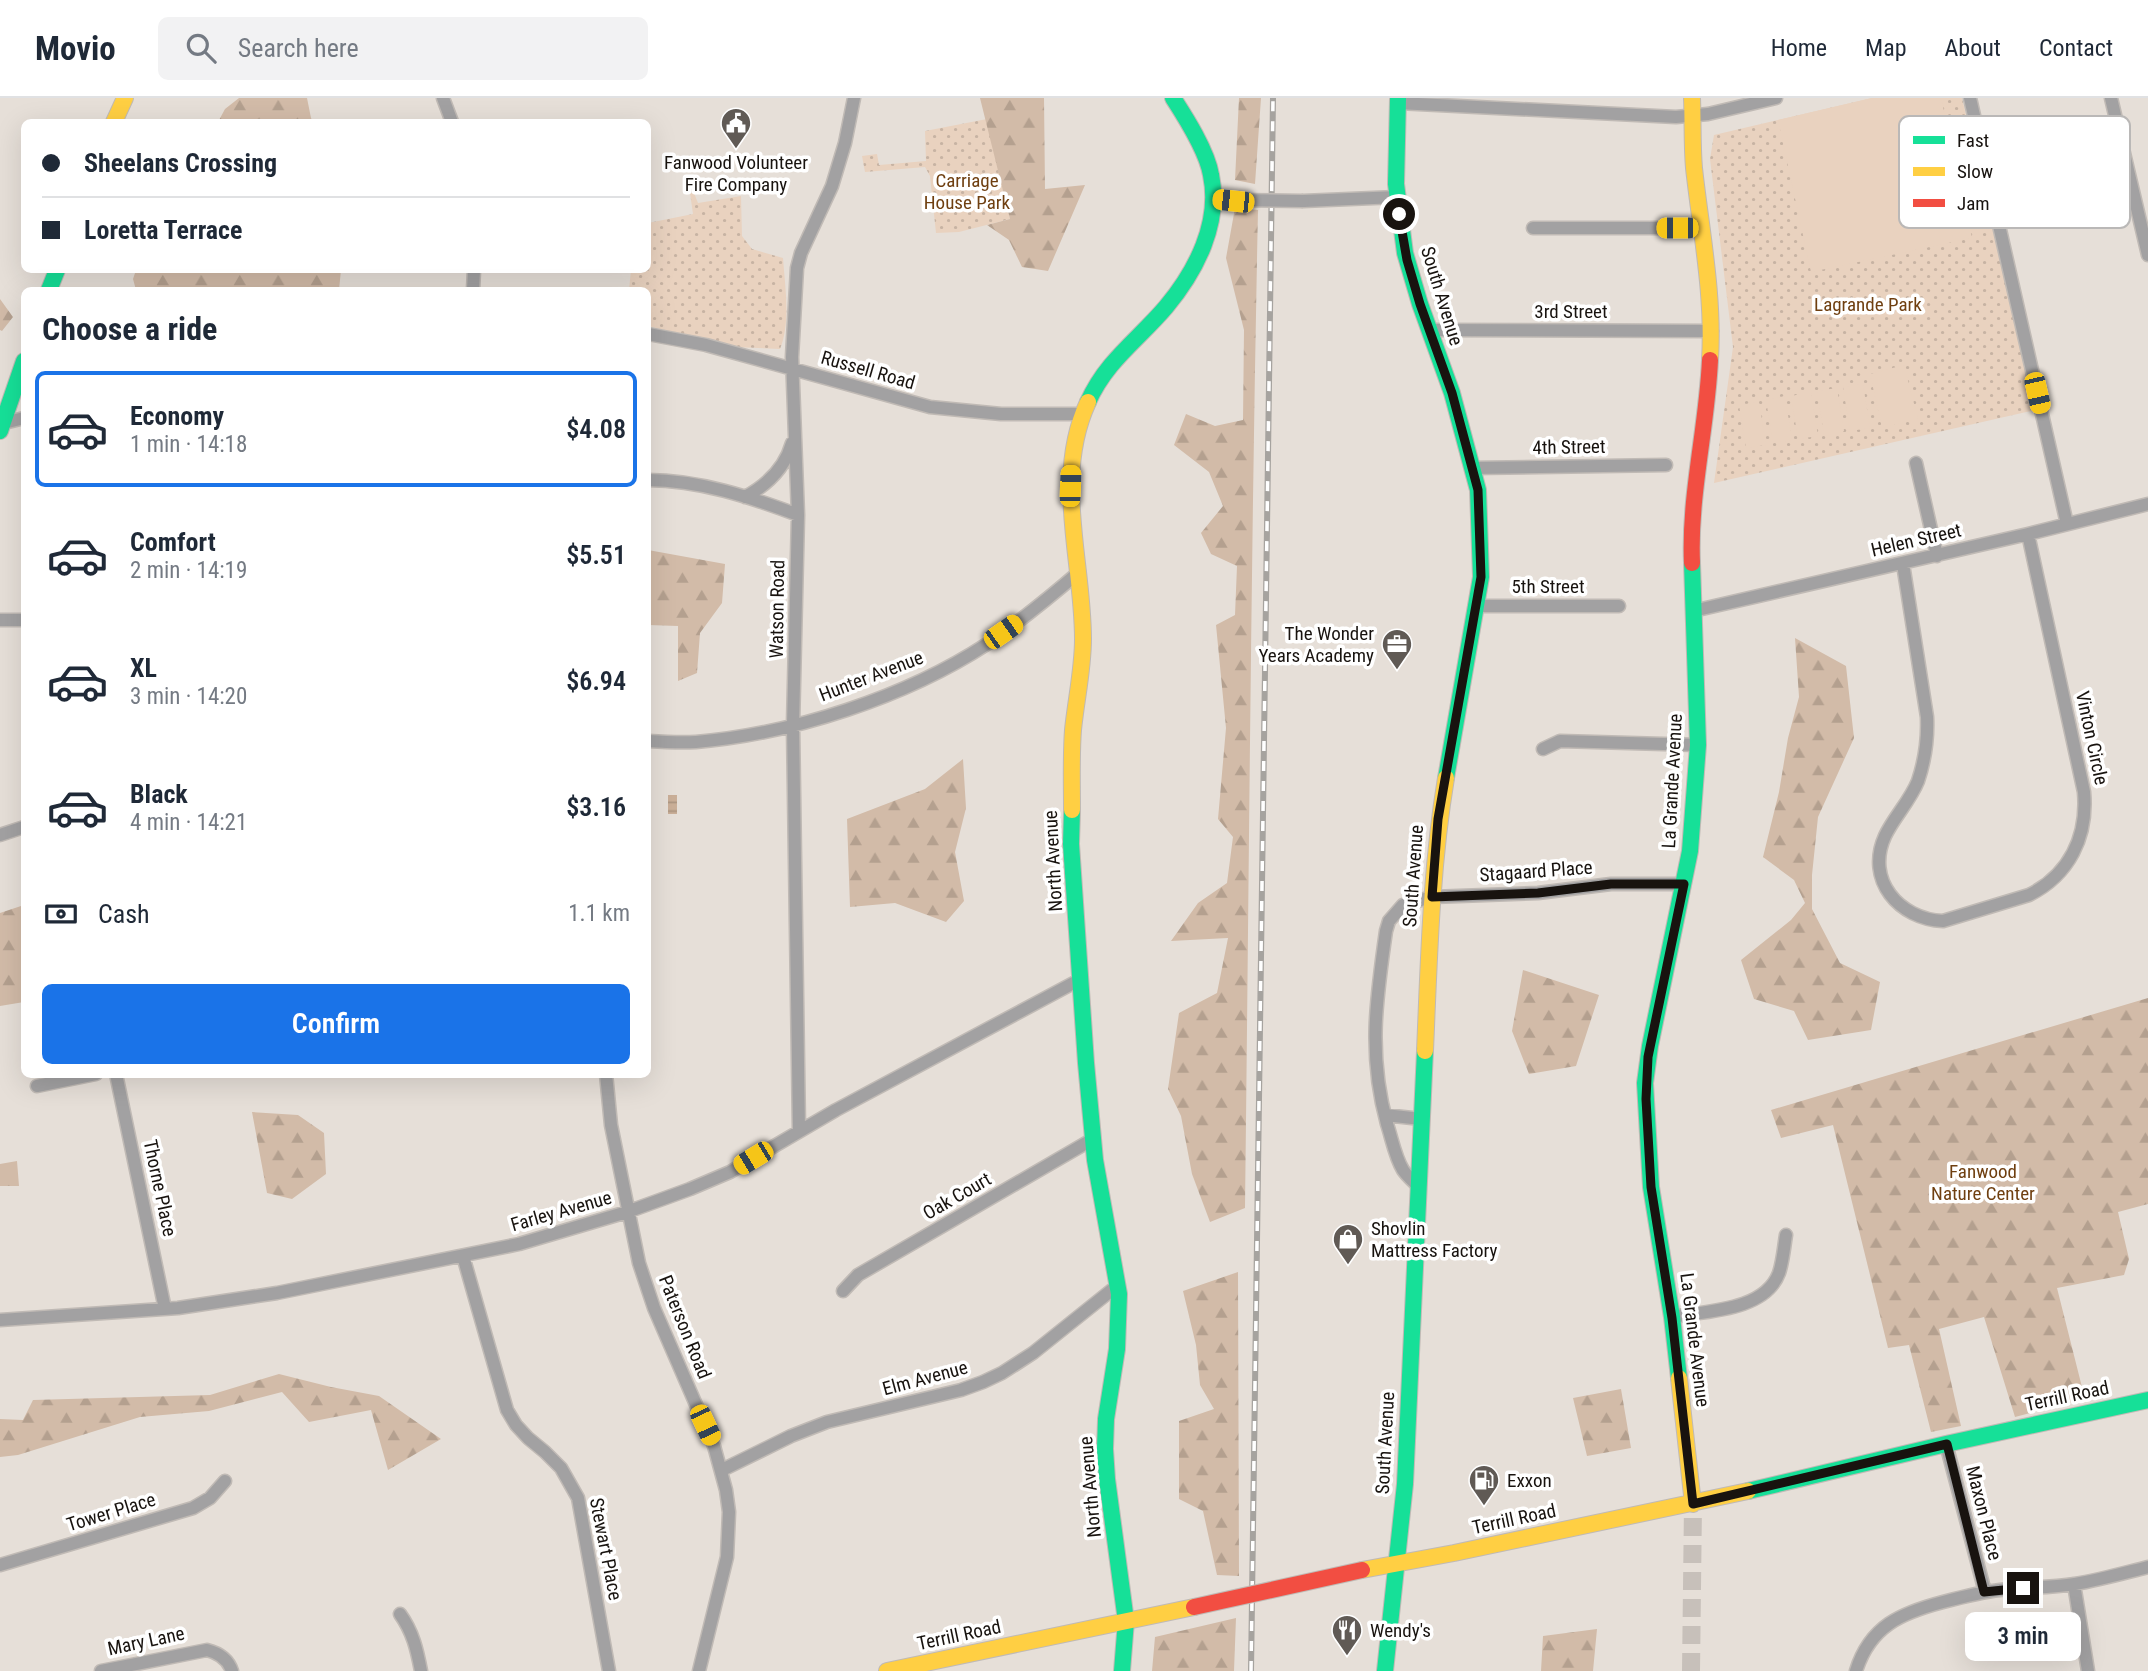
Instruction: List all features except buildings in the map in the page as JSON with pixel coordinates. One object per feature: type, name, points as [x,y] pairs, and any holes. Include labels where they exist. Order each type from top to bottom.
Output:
[{"type":"street","points":[[115,119],[125,98]]},
{"type":"street","points":[[443,98],[451,119]]},
{"type":"street","name":"Watson Road","points":[[800,1131],[793,725],[798,515],[792,368],[797,268],[832,186],[845,143],[854,98]]},
{"type":"street","name":"North Avenue","points":[[1122,1671],[1126,1621],[1105,1449],[1106,1419],[1117,1349],[1118,1285],[1095,1160],[1071,844],[1073,745],[1083,641],[1079,572],[1070,501],[1073,457],[1082,414],[1096,383],[1115,358],[1166,307],[1191,273],[1209,232],[1213,198],[1211,173],[1191,126],[1173,98]]},
{"type":"street","name":"La Grande Avenue","points":[[1692,98],[1694,166],[1710,288],[1712,331],[1709,387],[1692,519],[1698,746],[1692,836],[1645,1083],[1651,1187],[1672,1318],[1693,1504]]},
{"type":"street","points":[[1398,101],[1692,117],[1776,98]]},
{"type":"street","points":[[1970,98],[1974,116]]},
{"type":"street","points":[[2111,98],[2115,116]]},
{"type":"street","name":"South Avenue","points":[[1384,1671],[1405,1484],[1432,897],[1438,819],[1481,577],[1478,490],[1452,393],[1405,253],[1397,197],[1398,101]]},
{"type":"street","points":[[2130,179],[2148,255]]},
{"type":"street","points":[[1213,198],[1233,201],[1303,201],[1397,197]]},
{"type":"street","points":[[1533,229],[1702,228]]},
{"type":"street","points":[[2000,228],[2067,524]]},
{"type":"street","name":"3rd Street","points":[[1429,330],[1712,331]]},
{"type":"street","name":"Russell Road","points":[[651,335],[706,345],[930,407],[1001,414],[1082,414]]},
{"type":"street","points":[[1,426],[21,369]]},
{"type":"street","points":[[1,426],[21,419]]},
{"type":"street","points":[[746,497],[776,474],[790,450],[794,436]]},
{"type":"street","points":[[1916,463],[1937,556]]},
{"type":"street","name":"4th Street","points":[[1472,468],[1666,466]]},
{"type":"street","points":[[651,480],[712,488],[798,515]]},
{"type":"street","name":"Helen Street","points":[[1693,611],[1903,564],[2148,504]]},
{"type":"street","name":"Vinton Circle","points":[[1903,564],[1928,734],[1918,781],[1881,847],[1880,872],[1890,895],[1898,904],[1919,917],[1943,921],[2038,891],[2054,879],[2068,863],[2084,826],[2084,792],[2028,534]]},
{"type":"street","name":"Hunter Avenue","points":[[651,741],[694,742],[730,738],[793,725],[867,703],[927,677],[985,645],[1039,607],[1079,572]]},
{"type":"street","name":"5th Street","points":[[1476,606],[1619,606]]},
{"type":"street","points":[[0,620],[21,620]]},
{"type":"street","points":[[1543,749],[1560,741],[1698,746]]},
{"type":"street","points":[[0,835],[21,828]]},
{"type":"street","name":"Stagaard Place","points":[[1418,1186],[1403,1171],[1385,1115],[1376,1069],[1376,1006],[1389,921],[1404,905],[1432,897],[1538,893],[1611,884],[1684,884]]},
{"type":"street","name":"Farley Avenue","points":[[0,1320],[165,1309],[277,1293],[519,1244],[627,1212],[730,1172],[800,1131],[1081,979]]},
{"type":"street","points":[[37,1086],[76,1078]]},
{"type":"street","name":"Thorne Place","points":[[118,1078],[165,1309]]},
{"type":"street","name":"Paterson Road","points":[[606,1078],[611,1125],[639,1264],[652,1303],[714,1446],[722,1470],[729,1512],[727,1557],[699,1671]]},
{"type":"street","points":[[1385,1115],[1421,1119]]},
{"type":"street","name":"Oak Court","points":[[843,1291],[858,1275],[1093,1139]]},
{"type":"street","points":[[1672,1318],[1742,1305],[1761,1297],[1775,1282],[1779,1273],[1786,1235]]},
{"type":"street","name":"Stewart Place","points":[[463,1256],[507,1410],[528,1438],[561,1468],[578,1498],[609,1671]]},
{"type":"street","name":"Elm Avenue","points":[[722,1470],[790,1436],[827,1422],[961,1390],[983,1382],[1033,1353],[1118,1285]]},
{"type":"street","name":"Terrill Road","points":[[887,1671],[915,1668],[1397,1562],[1454,1553],[1693,1504],[2148,1400]]},
{"type":"street","name":"Maxon Place","points":[[1947,1444],[1984,1592]]},
{"type":"street","name":"Tower Place","points":[[0,1565],[194,1508],[210,1498],[225,1481]]},
{"type":"street","points":[[1856,1671],[1869,1644],[1882,1629],[1918,1607],[1984,1592],[2074,1584],[2148,1567]]},
{"type":"street","points":[[2074,1584],[2088,1671]]},
{"type":"street","points":[[400,1614],[414,1639],[421,1671]]},
{"type":"street","name":"Mary Lane","points":[[101,1671],[207,1650],[224,1657],[232,1671]]},
{"type":"green space","points":[[239,98],[307,98],[312,119],[220,119],[225,109]]},
{"type":"green space","points":[[980,98],[1044,98],[1045,189],[1085,185],[1048,271],[1022,267],[1009,240],[987,225],[1010,219]]},
{"type":"green space","points":[[1239,98],[1261,98],[1255,184],[1235,180]]},
{"type":"green space","name":"Lagrande Park","points":[[1872,98],[1962,98],[1966,116],[1899,116],[1899,228],[1992,228],[2035,410],[1714,483],[1733,347],[1710,159],[1714,135]]},
{"type":"green space","points":[[1872,98],[1941,98],[1945,116],[1899,116],[1899,228],[1970,228],[1972,238],[1811,272],[1778,120]]},
{"type":"green space","name":"Carriage House Park","points":[[987,119],[1010,219],[959,232],[936,233],[930,176],[925,167],[865,172],[862,156],[877,154],[879,165],[926,161],[925,131]]},
{"type":"green space","points":[[690,193],[694,193],[698,203],[741,196],[742,236],[752,249],[783,258],[786,316],[780,349],[734,347],[651,327],[651,287],[629,287],[631,273],[651,273],[651,222],[693,214]]},
{"type":"green space","points":[[1235,208],[1258,210],[1245,1208],[1210,1222],[1192,1174],[1181,1116],[1168,1089],[1179,1013],[1217,993],[1228,938],[1171,941],[1198,903],[1227,883],[1233,837],[1218,819],[1226,728],[1216,625],[1235,615],[1237,566],[1211,554],[1201,533],[1223,506],[1209,472],[1174,445],[1186,414],[1215,426],[1243,420],[1244,330],[1226,258]]},
{"type":"green space","points":[[135,273],[341,273],[339,287],[135,287]]},
{"type":"green space","points":[[0,299],[13,317],[2,331],[0,330]]},
{"type":"green space","points":[[1904,365],[1918,419],[1882,428],[1870,374]]},
{"type":"green space","points":[[1863,384],[1870,428],[1850,431],[1843,387]]},
{"type":"green space","points":[[1837,388],[1844,431],[1824,435],[1817,391]]},
{"type":"green space","points":[[1811,392],[1818,436],[1798,439],[1791,396]]},
{"type":"green space","points":[[1785,396],[1792,440],[1773,443],[1766,400]]},
{"type":"green space","points":[[1759,402],[1766,445],[1746,448],[1739,405]]},
{"type":"green space","points":[[651,551],[725,564],[722,603],[700,633],[697,673],[678,681],[678,626],[651,625]]},
{"type":"green space","points":[[1795,638],[1846,666],[1854,738],[1818,817],[1812,875],[1812,909],[1840,963],[1880,982],[1871,1030],[1808,1040],[1794,1011],[1754,999],[1741,960],[1791,920],[1805,903],[1794,880],[1763,857],[1799,697]]},
{"type":"green space","points":[[963,759],[966,808],[955,852],[964,901],[946,922],[895,903],[850,907],[847,819],[925,789]]},
{"type":"green space","points":[[21,906],[21,1002],[0,1006],[0,913]]},
{"type":"green space","points":[[1523,970],[1599,995],[1576,1066],[1529,1074],[1512,1031]]},
{"type":"green space","name":"Fanwood Nature Center","points":[[2148,998],[2148,1204],[2118,1212],[2129,1259],[2124,1275],[2057,1288],[2085,1399],[2015,1417],[1984,1317],[1939,1329],[1961,1426],[1931,1432],[1909,1345],[1888,1348],[1833,1125],[1781,1138],[1771,1110]]},
{"type":"green space","points":[[252,1112],[298,1115],[324,1133],[326,1174],[292,1199],[267,1193]]},
{"type":"green space","points":[[17,1161],[19,1186],[0,1186],[0,1164]]},
{"type":"green space","points":[[1238,1272],[1239,1576],[1217,1575],[1203,1511],[1179,1499],[1179,1421],[1214,1409],[1200,1385],[1196,1345],[1183,1291]]},
{"type":"green space","points":[[279,1374],[379,1396],[441,1439],[388,1470],[371,1410],[309,1422],[282,1392],[209,1411],[140,1417],[18,1455],[0,1457],[0,1419],[23,1420],[33,1400],[210,1395]]},
{"type":"green space","points":[[1621,1389],[1631,1448],[1587,1456],[1573,1398]]},
{"type":"green space","points":[[1236,1618],[1234,1671],[1152,1671],[1155,1637]]},
{"type":"green space","points":[[1597,1629],[1593,1671],[1541,1671],[1543,1636]]},
{"type":"shaded area","points":[[668,795],[677,795],[677,814],[668,814]]},
{"type":"tunnel","points":[[1691,1671],[1693,1504]]},
{"type":"railway","points":[[1251,1671],[1273,98]]},
{"type":"traffic: fast","points":[[1088,402],[1104,374],[1177,293],[1204,246],[1212,211],[1211,175],[1195,135],[1173,98]]},
{"type":"traffic: fast","points":[[1398,98],[1396,184],[1405,253],[1452,393],[1478,490],[1481,577],[1446,778]]},
{"type":"traffic: fast","points":[[50,287],[56,273]]},
{"type":"traffic: fast","points":[[0,431],[21,370]]},
{"type":"traffic: fast","points":[[1679,1378],[1651,1187],[1645,1083],[1650,1046],[1690,851],[1698,745],[1692,563]]},
{"type":"traffic: fast","points":[[1072,810],[1071,844],[1095,1160],[1119,1294],[1117,1349],[1106,1419],[1105,1449],[1126,1621],[1122,1671]]},
{"type":"traffic: fast","points":[[1385,1671],[1405,1484],[1425,1051]]},
{"type":"traffic: fast","points":[[1748,1491],[2148,1400]]},
{"type":"traffic: slow","points":[[115,119],[125,98]]},
{"type":"traffic: slow","points":[[1692,98],[1694,168],[1709,288],[1710,360]]},
{"type":"traffic: slow","points":[[1072,810],[1073,730],[1083,639],[1072,519],[1072,460],[1088,402]]},
{"type":"traffic: slow","points":[[1425,1051],[1434,880],[1446,778]]},
{"type":"traffic: slow","points":[[1679,1378],[1693,1504]]},
{"type":"traffic: slow","points":[[1362,1570],[1748,1491]]},
{"type":"traffic: slow","points":[[887,1671],[1194,1607]]},
{"type":"traffic: jam","points":[[1692,563],[1693,512],[1710,360]]},
{"type":"traffic: jam","points":[[1194,1607],[1362,1570]]},
{"type":"place","name":"Fanwood Volunteer Fire Company","points":[[736,150]]},
{"type":"place","name":"The Wonder Years Academy","points":[[1397,671]]},
{"type":"place","name":"Shovlin Mattress Factory","points":[[1348,1266]]},
{"type":"place","name":"Exxon","points":[[1484,1507]]},
{"type":"place","name":"Wendy's","points":[[1347,1657]]},
{"type":"route","points":[[1399,214],[1407,260],[1452,393],[1478,490],[1481,577],[1438,819],[1432,897],[1538,893],[1611,884],[1684,884],[1645,1083],[1651,1187],[1672,1318],[1693,1504],[1947,1444],[1984,1592],[2023,1588]]}]
